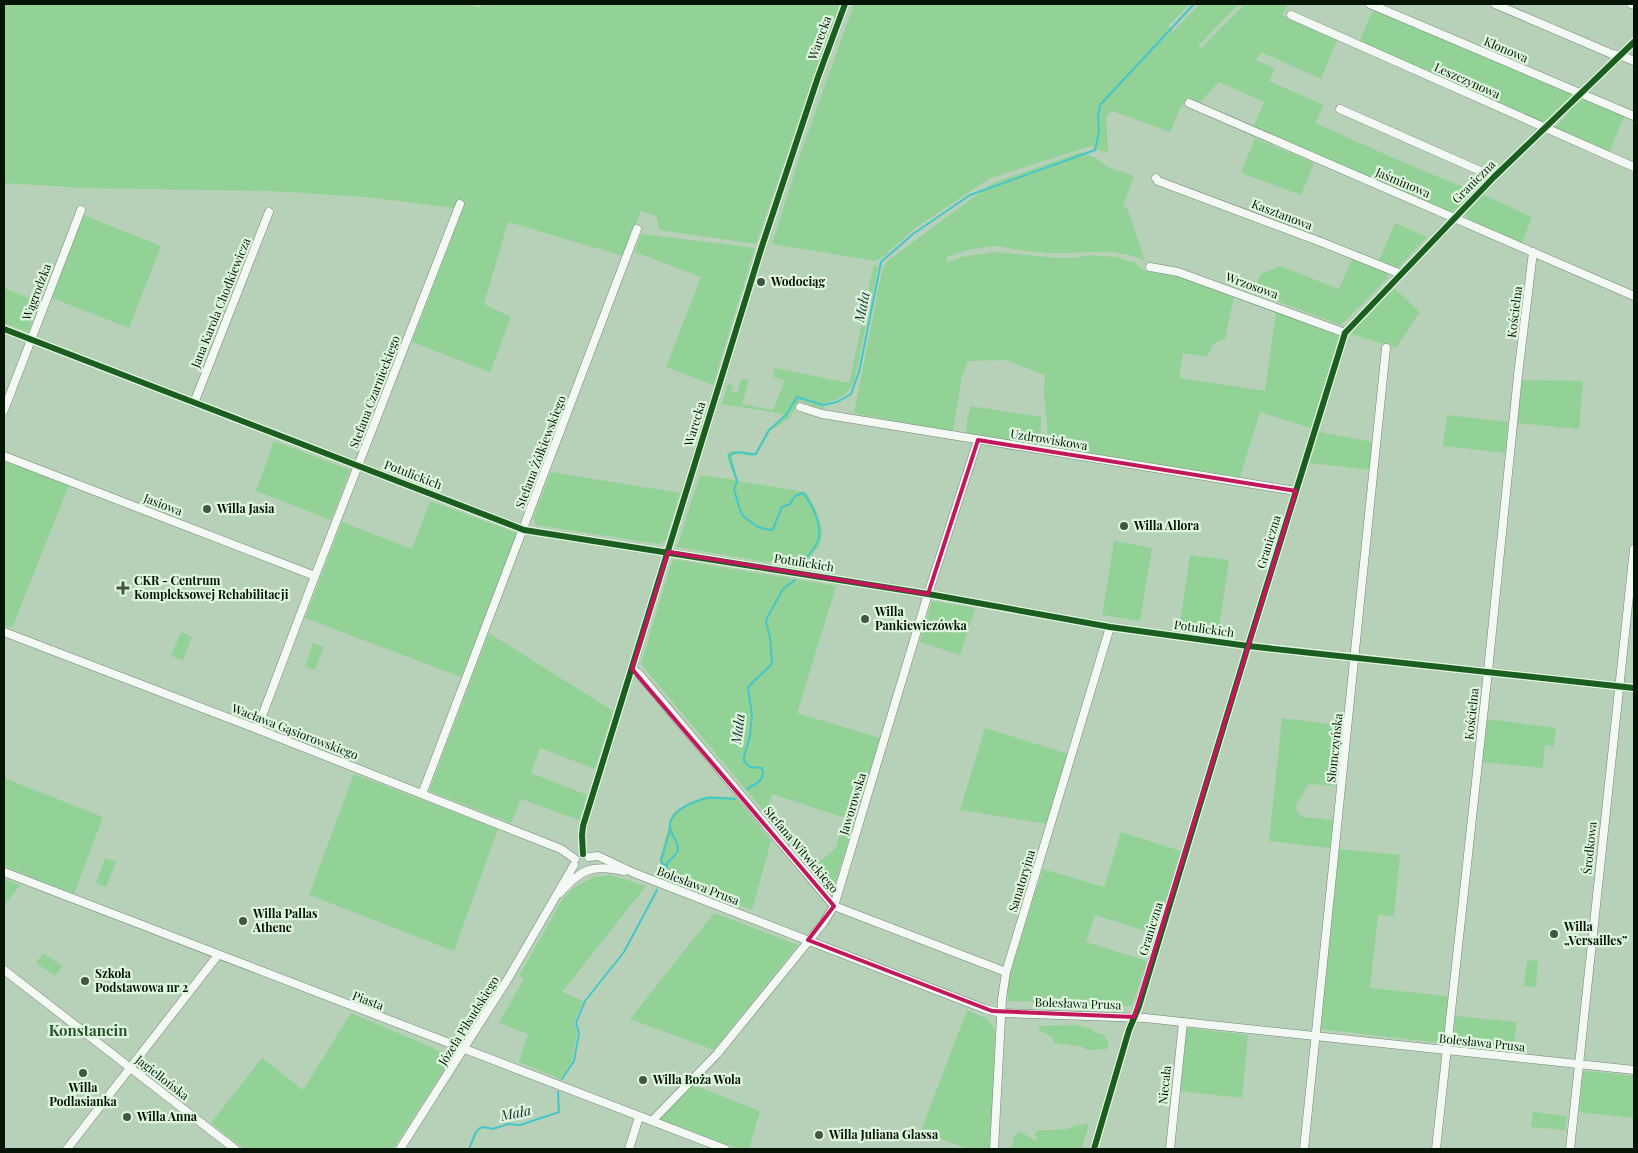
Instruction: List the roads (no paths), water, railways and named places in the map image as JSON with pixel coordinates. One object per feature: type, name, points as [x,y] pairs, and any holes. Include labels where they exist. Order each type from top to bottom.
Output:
[{"type":"street","name":"Warecka","points":[[586,855],[583,826],[778,195],[844,4]]},
{"type":"street","name":"Klonowa","points":[[1370,4],[1634,116]]},
{"type":"street","points":[[1496,4],[1612,54],[1634,61]]},
{"type":"street","points":[[1630,4],[1634,5]]},
{"type":"street","name":"Leszczynowa","points":[[1291,15],[1634,167]]},
{"type":"street","name":"Graniczna","points":[[1094,1149],[1345,333],[1454,217],[1634,42]]},
{"type":"street","name":"Jaśminowa","points":[[1189,104],[1634,296]]},
{"type":"street","points":[[1340,109],[1494,177]]},
{"type":"street","name":"Kasztanowa","points":[[1156,178],[1158,181],[1312,238],[1401,274]]},
{"type":"street","name":"Stefana Czarnieckiego","points":[[257,729],[460,204]]},
{"type":"street","name":"Wągrodzka","points":[[4,410],[81,210]]},
{"type":"street","name":"Jana Karola Chodkiewicza","points":[[194,403],[269,212]]},
{"type":"street","name":"Stefana Żółkiewskiego","points":[[422,794],[637,230]]},
{"type":"street","name":"Kościelna","points":[[1436,1149],[1448,1050],[1518,375],[1533,252]]},
{"type":"street","name":"Wrzosowa","points":[[1150,267],[1178,272],[1345,333]]},
{"type":"street","name":"Potulickich","points":[[4,329],[524,530],[928,594],[1110,627],[1248,646],[1634,688]]},
{"type":"street","name":"Słomczyńska","points":[[1304,1149],[1386,348]]},
{"type":"street","name":"Uzdrowiskowa","points":[[800,407],[822,414],[1296,491]]},
{"type":"street","name":"Jaworowska","points":[[652,1121],[717,1054],[824,922],[834,906],[928,594],[978,440]]},
{"type":"street","name":"Jasiowa","points":[[4,456],[315,576]]},
{"type":"street","name":"Środkowa","points":[[1570,1149],[1634,549]]},
{"type":"street","name":"Sanatoryjna","points":[[994,1149],[1001,1013],[1006,972],[1110,627]]},
{"type":"street","name":"Wacława Gąsiorowskiego","points":[[4,632],[561,849],[574,862]]},
{"type":"street","name":"Stefana Witwickiego","points":[[632,669],[640,675],[834,906],[1006,972]]},
{"type":"street","points":[[578,855],[586,855],[592,862],[590,869],[581,872],[576,869],[574,862],[578,855]]},
{"type":"street","name":"Bolesława Prusa","points":[[586,855],[598,856],[634,873],[985,1009],[1001,1013],[1134,1018],[1183,1022],[1634,1070]]},
{"type":"street","name":"Józefa Piłsudskiego","points":[[400,1149],[509,977],[574,862]]},
{"type":"street","name":"Bolesława Prusa","points":[[590,869],[611,868],[634,873]]},
{"type":"street","name":"Piasta","points":[[4,872],[725,1149]]},
{"type":"street","name":"Józefa Piłsudskiego","points":[[552,902],[581,872]]},
{"type":"street","points":[[67,1149],[218,955]]},
{"type":"street","name":"Jagiellońska","points":[[4,970],[235,1149]]},
{"type":"street","name":"Niecała","points":[[1170,1149],[1183,1022]]},
{"type":"street","points":[[629,1149],[639,1117]]},
{"type":"waterway","name":"Mała","points":[[800,566],[815,547],[819,535],[816,516],[806,497],[803,493],[795,496],[790,504],[782,507],[773,529],[758,527],[743,516],[740,510],[734,489],[737,481],[729,456],[738,452],[756,454],[769,430],[786,415],[797,397],[823,405],[837,402],[851,394],[859,372],[881,262],[913,234],[970,195],[1095,150],[1099,131],[1098,116],[1100,105],[1194,4]]},
{"type":"waterway","name":"Mała","points":[[747,789],[763,776],[762,768],[750,767],[744,761],[750,736],[752,715],[748,688],[771,665],[767,618],[783,589],[795,580]]},
{"type":"waterway","name":"Mała","points":[[665,876],[667,864],[678,851],[678,845],[670,827],[675,814],[691,804],[707,798],[735,799]]},
{"type":"waterway","name":"Mała","points":[[667,866],[661,860],[670,830]]},
{"type":"waterway","name":"Mała","points":[[562,1079],[574,1061],[579,1033],[576,1023],[585,1001],[624,952],[657,890]]},
{"type":"waterway","name":"Mała","points":[[469,1149],[476,1132],[480,1128],[493,1129],[508,1124],[520,1125],[559,1112],[558,1092]]},
{"type":"place","name":"Wodociąg","points":[[761,282]]},
{"type":"place","name":"Willa Jasia","points":[[207,509]]},
{"type":"place","name":"Willa Allora","points":[[1124,526]]},
{"type":"place","name":"CKR - Centrum Kompleksowej Rehabilitacji","points":[[123,588]]},
{"type":"place","name":"Willa Pankiewiczówka","points":[[865,619]]},
{"type":"place","name":"Willa Pallas Athene","points":[[243,921]]},
{"type":"place","name":"Willa „Versailles”","points":[[1554,934]]},
{"type":"place","name":"Szkoła Podstawowa nr 2","points":[[85,981]]},
{"type":"place","name":"Willa Podlasianka","points":[[83,1073]]},
{"type":"place","name":"Willa Boża Wola","points":[[643,1080]]},
{"type":"place","name":"Willa Anna","points":[[127,1117]]},
{"type":"place","name":"Willa Juliana Glassa","points":[[819,1135]]},
{"type":"district","name":"Konstancin","points":[[88,1031]]}]
